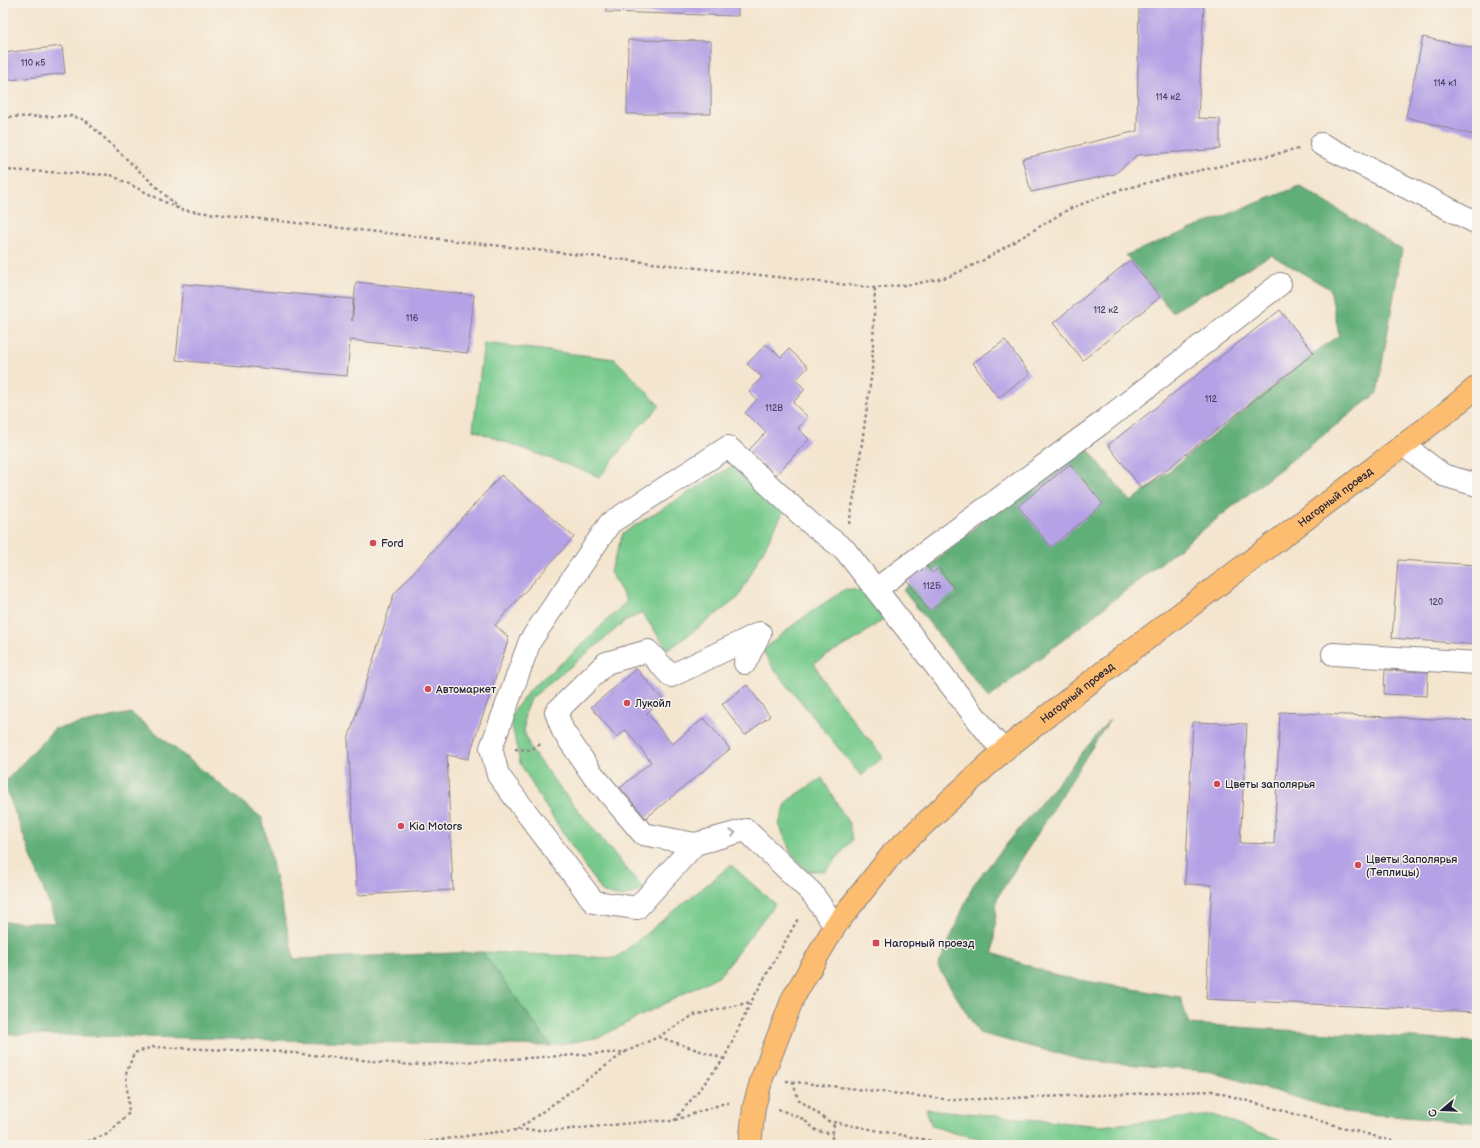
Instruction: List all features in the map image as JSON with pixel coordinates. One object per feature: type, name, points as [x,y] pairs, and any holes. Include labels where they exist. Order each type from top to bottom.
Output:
[{"type":"main road","name":"Нагорный проезд","points":[[750,1145],[754,1107],[762,1078],[793,998],[835,926],[893,854],[1004,750],[1116,662],[1265,551],[1447,412],[1477,387]]},
{"type":"lane","points":[[1321,144],[1477,223]]},
{"type":"lane","points":[[876,589],[1099,425],[1280,284]]},
{"type":"lane","points":[[1403,445],[1443,475],[1477,485]]},
{"type":"lane","points":[[695,844],[637,908],[594,902],[498,775],[491,748],[530,641],[610,523],[728,447],[810,523],[845,550],[992,738],[1004,750]]},
{"type":"lane","points":[[745,663],[760,633],[671,676],[648,651],[606,663],[556,712],[563,731],[590,771],[643,834],[695,844],[746,830],[812,893],[835,926]]},
{"type":"lane","points":[[1333,654],[1477,663]]},
{"type":"path","points":[[3,117],[71,116],[85,120],[181,210]]},
{"type":"path","points":[[3,170],[111,175],[181,210],[875,288],[914,284],[948,277],[982,262],[1069,209],[1110,193],[1172,177],[1321,144]]},
{"type":"path","points":[[845,550],[856,486],[872,371],[875,288]]},
{"type":"path","points":[[491,748],[531,750],[563,731]]},
{"type":"path","points":[[406,1145],[517,1130],[561,1130],[652,1121],[674,1121],[724,1060],[751,1002],[812,893]]},
{"type":"path","points":[[517,1130],[625,1052],[658,1037],[694,1015],[751,1002]]},
{"type":"path","points":[[658,1037],[724,1060]]},
{"type":"path","points":[[70,1145],[85,1142],[108,1134],[129,1113],[126,1074],[128,1067],[134,1053],[153,1047],[283,1052],[412,1065],[625,1052]]},
{"type":"path","points":[[762,1078],[953,1100],[1212,1091],[1403,1144],[1477,1143]]},
{"type":"path","points":[[793,1082],[798,1099],[828,1121],[953,1145]]},
{"type":"path","points":[[831,1145],[834,1122]]},
{"type":"green space","points":[[1300,186],[1402,250],[1377,393],[989,698],[903,590],[1078,437],[1131,502],[1314,353],[1339,335],[1330,289],[1271,255],[1172,312],[1126,255]]},
{"type":"green space","points":[[484,343],[615,359],[660,406],[637,429],[600,477],[473,430]]},
{"type":"green space","points":[[732,466],[784,511],[738,598],[668,650],[642,613],[625,621],[530,699],[525,712],[524,731],[531,750],[559,787],[644,890],[622,897],[603,893],[544,804],[520,763],[510,716],[531,688],[570,656],[627,601],[610,572],[623,533]]},
{"type":"green space","points":[[846,589],[861,591],[886,617],[858,638],[814,663],[825,684],[883,757],[861,776],[772,666],[763,651],[803,618]]},
{"type":"green space","points":[[131,713],[262,818],[294,959],[482,952],[551,1046],[3,1034],[3,922],[56,923],[4,783],[54,729]]},
{"type":"green space","points":[[1110,719],[997,898],[993,953],[1057,976],[1180,997],[1189,1024],[1477,1042],[1477,1123],[1344,1112],[1212,1072],[1082,1060],[979,1033],[938,967],[973,885]]},
{"type":"green space","points":[[822,778],[849,824],[852,840],[826,871],[807,871],[791,853],[779,824],[787,801]]},
{"type":"green space","points":[[731,865],[775,904],[720,975],[600,1037],[551,1046],[482,952],[616,958]]},
{"type":"green space","points":[[926,1109],[1100,1126],[1213,1115],[1295,1145],[1016,1145],[958,1134],[932,1126]]},
{"type":"building","points":[[606,3],[738,3],[738,16],[606,12]]},
{"type":"building","points":[[1139,3],[1204,3],[1198,118],[1220,119],[1220,149],[1137,155],[1115,174],[1031,192],[1022,159],[1137,131]]},
{"type":"building","points":[[1423,37],[1477,49],[1477,136],[1406,117]]},
{"type":"building","points":[[628,40],[711,41],[711,114],[627,114]]},
{"type":"building","points":[[62,46],[65,73],[3,81],[3,53]]},
{"type":"building","points":[[1130,260],[1160,297],[1083,360],[1053,323]]},
{"type":"building","points":[[356,282],[474,295],[468,353],[350,340],[347,376],[176,360],[183,284],[353,299],[352,321]]},
{"type":"building","points":[[1280,310],[1314,353],[1142,489],[1108,445]]},
{"type":"building","points":[[1005,340],[1030,374],[998,398],[973,363]]},
{"type":"building","points":[[766,344],[781,357],[789,349],[808,367],[796,380],[805,389],[793,403],[808,417],[798,428],[809,439],[775,476],[748,451],[766,432],[745,413],[757,400],[749,392],[762,377],[747,364]]},
{"type":"building","points":[[1070,464],[1103,504],[1051,547],[1018,506]]},
{"type":"building","name":"Автомаркет","points":[[501,475],[574,537],[495,625],[509,638],[468,759],[447,755],[453,890],[357,895],[348,740],[394,594]]},
{"type":"building","points":[[1398,560],[1477,565],[1477,645],[1392,638]]},
{"type":"building","points":[[927,566],[932,573],[939,568],[956,592],[929,611],[907,580]]},
{"type":"building","points":[[637,669],[662,699],[647,713],[672,744],[704,718],[730,749],[646,818],[620,788],[651,762],[626,730],[617,737],[591,707]]},
{"type":"building","points":[[1385,670],[1428,672],[1427,696],[1384,694]]},
{"type":"building","points":[[747,685],[770,716],[745,735],[722,704]]},
{"type":"building","name":"Цветы Заполярья (Теплицы)","points":[[1280,712],[1477,721],[1477,1012],[1206,999],[1212,885],[1185,884],[1193,722],[1247,724],[1240,843],[1274,844]]},
{"type":"place","name":"Ford","points":[[373,543]]},
{"type":"place","name":"Автомаркет","points":[[428,689]]},
{"type":"place","name":"Лукойл","points":[[627,703]]},
{"type":"place","name":"Цветы заполярья","points":[[1217,784]]},
{"type":"place","name":"Kia Motors","points":[[401,826]]},
{"type":"place","name":"Цветы Заполярья (Теплицы)","points":[[1358,865]]},
{"type":"place","name":"Нагорный проезд","points":[[876,943]]}]
